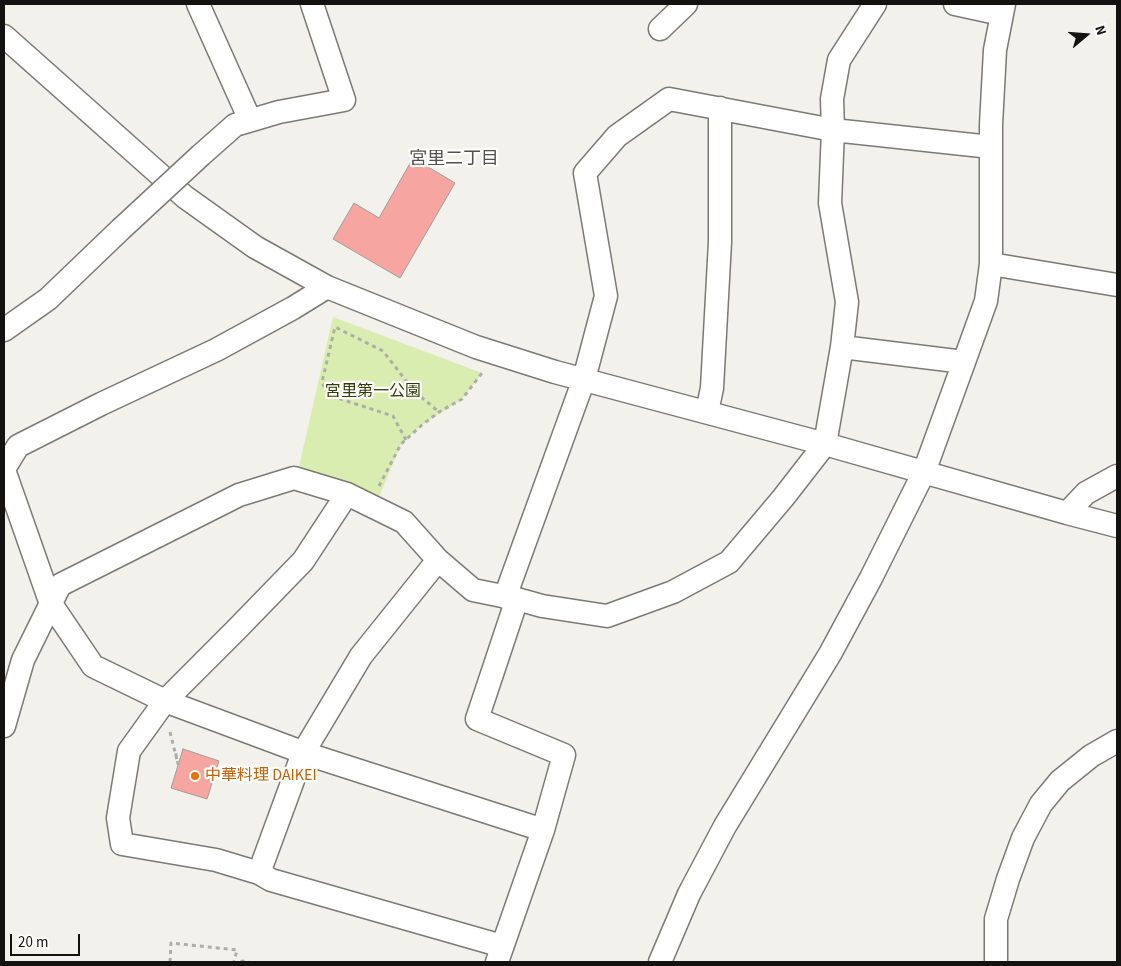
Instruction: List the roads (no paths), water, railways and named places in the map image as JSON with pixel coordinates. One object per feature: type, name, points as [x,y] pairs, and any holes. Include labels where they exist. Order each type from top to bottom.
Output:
[{"type":"street","points":[[198,4],[250,120]]},
{"type":"street","points":[[4,330],[48,299],[234,125],[279,112],[344,100],[312,4]]},
{"type":"street","points":[[660,29],[686,4]]},
{"type":"street","points":[[4,726],[23,660],[60,584],[240,495],[294,478],[347,494],[404,522],[438,560],[473,590],[542,606],[607,616],[673,592],[729,562],[784,498],[825,444],[842,347],[847,302],[830,203],[833,130],[832,99],[839,60],[875,4]]},
{"type":"street","points":[[660,962],[689,894],[725,826],[830,654],[871,578],[924,472],[986,301],[990,264],[991,147],[995,50],[1002,9],[955,4]]},
{"type":"street","points":[[4,36],[185,197],[255,247],[327,287],[476,347],[555,372],[825,444],[1117,526]]},
{"type":"street","points":[[347,494],[303,561],[165,701],[129,751],[118,818],[122,844],[216,860],[259,873],[271,880],[500,954],[543,830],[564,755],[477,719],[511,598],[584,379],[606,296],[586,173],[617,136],[669,100],[833,130],[991,147]]},
{"type":"street","points":[[707,412],[712,388],[720,242],[720,108]]},
{"type":"street","points":[[990,264],[1117,285]]},
{"type":"street","points":[[327,287],[216,350],[100,404],[18,446],[4,470],[51,604],[93,666],[165,701],[303,753],[543,830]]},
{"type":"street","points":[[842,347],[964,362]]},
{"type":"street","points":[[1067,513],[1086,494],[1117,476]]},
{"type":"street","points":[[259,873],[303,753],[361,656],[438,560]]},
{"type":"street","points":[[996,962],[996,919],[1023,838],[1041,804],[1060,781],[1091,756],[1117,741]]},
{"type":"place","name":"中華料理 DAIKEI","points":[[195,776]]},
{"type":"district","name":"宮里二丁目","points":[[454,160]]},
{"type":"park label","name":"宮里第一公園","points":[[373,392]]}]
